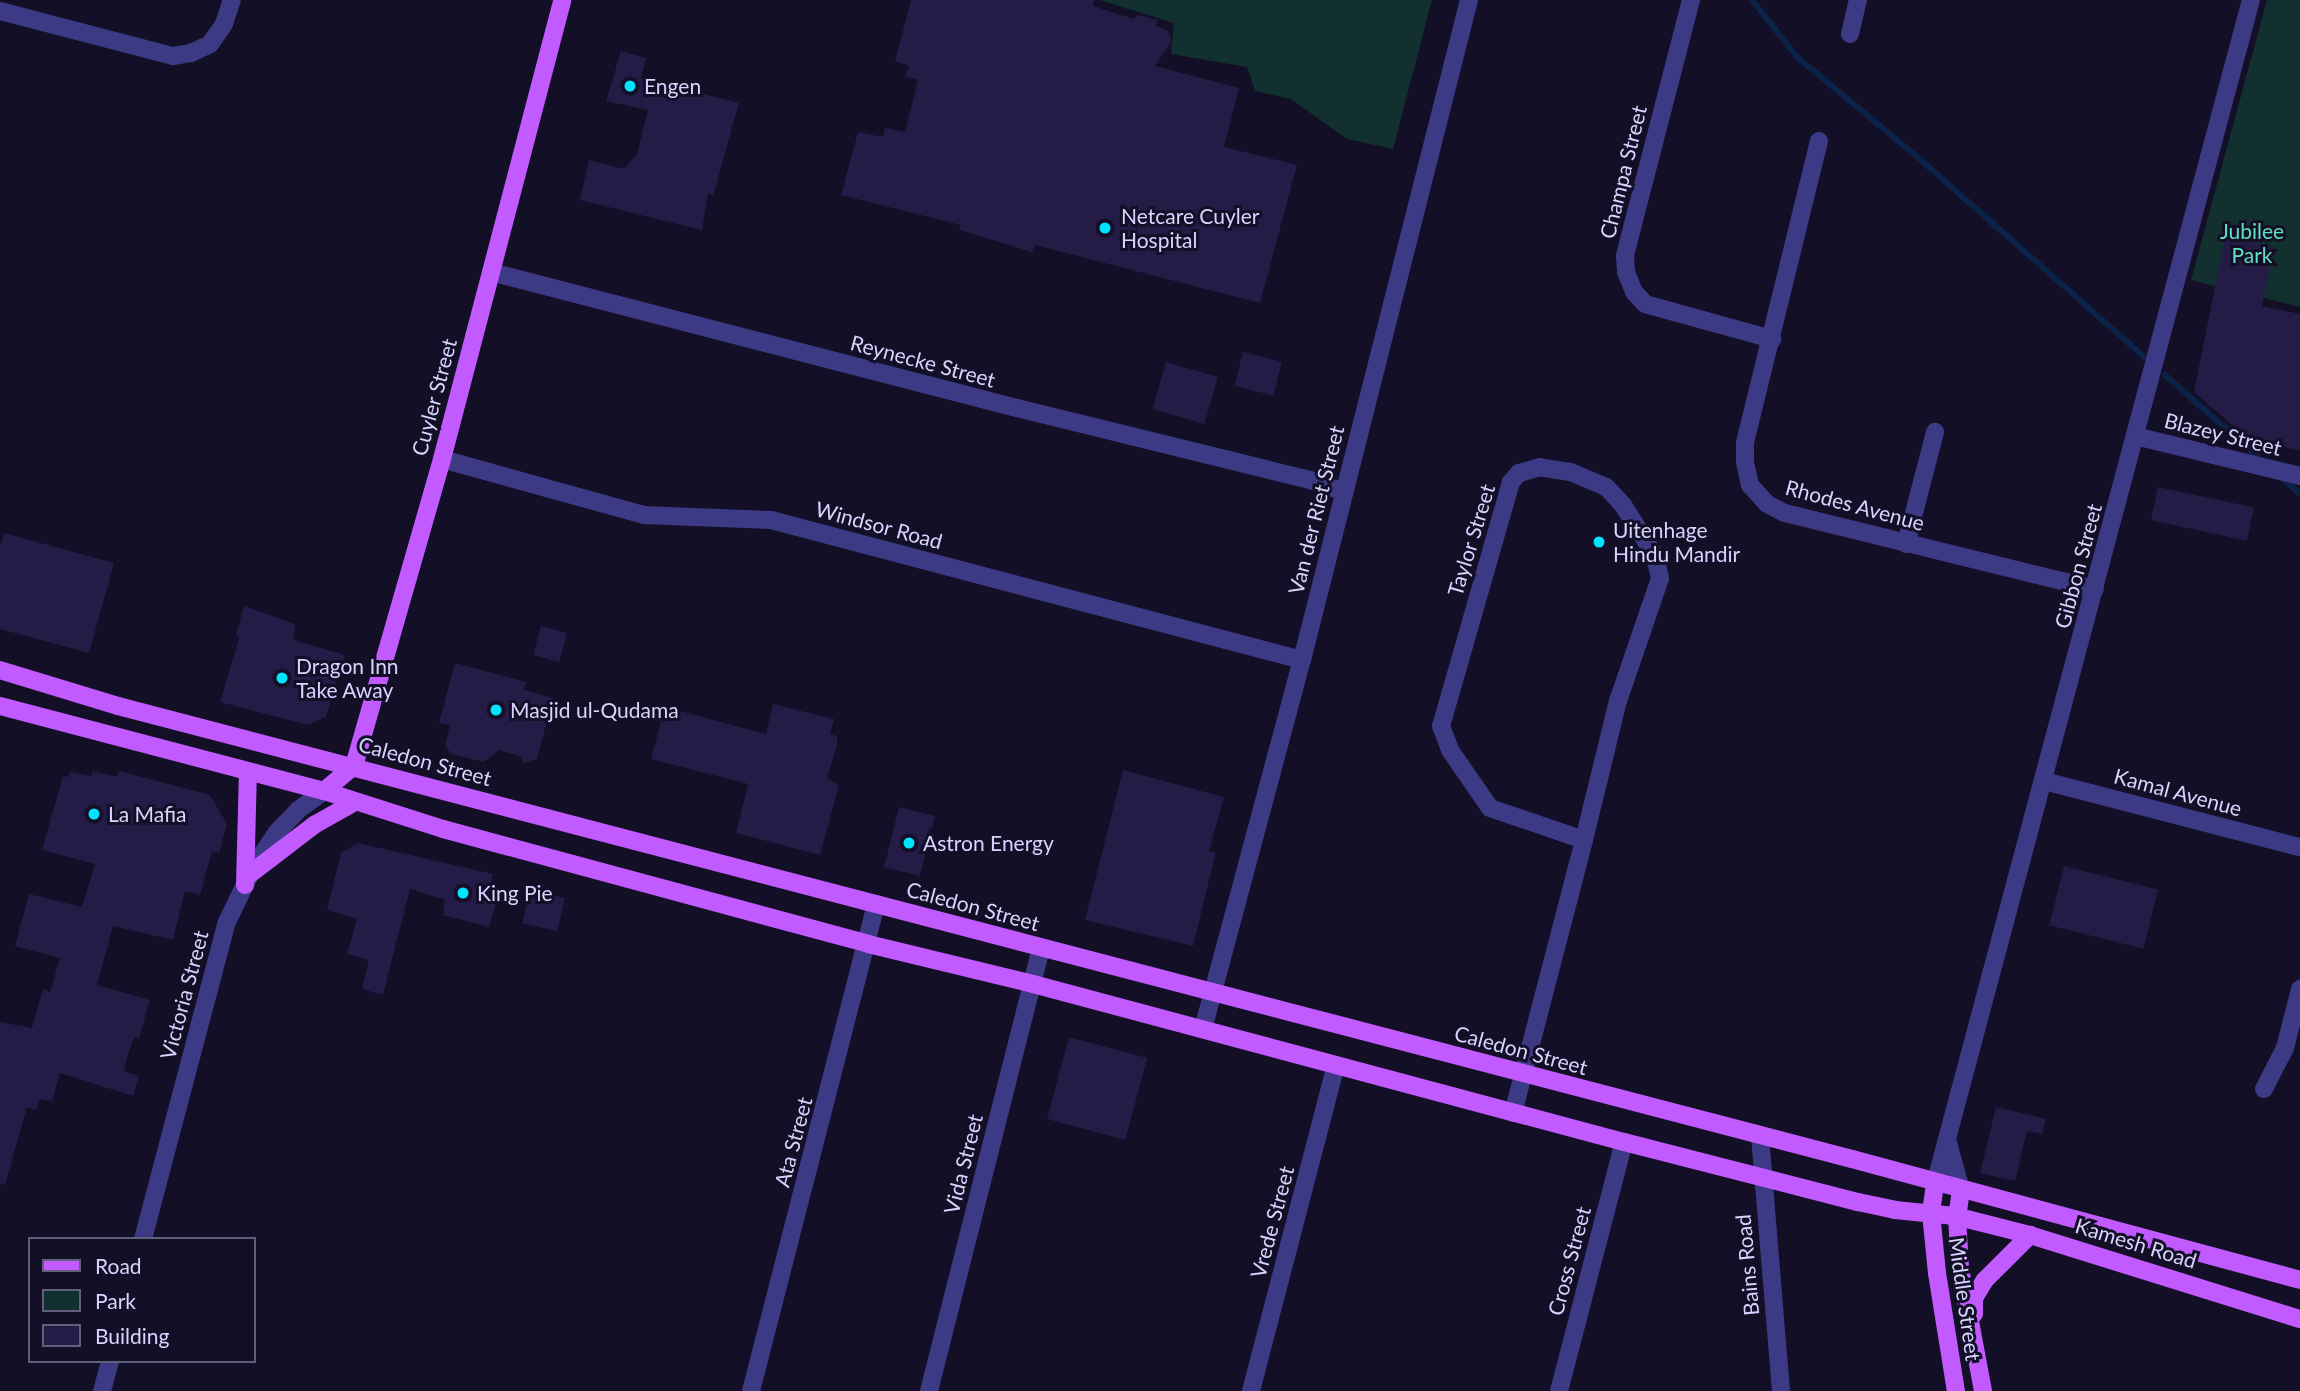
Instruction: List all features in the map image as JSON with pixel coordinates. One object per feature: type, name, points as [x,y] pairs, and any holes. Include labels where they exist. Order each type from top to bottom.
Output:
[{"type":"main road","name":"Cuyler Street","points":[[354,766],[442,459],[562,0]]},
{"type":"main road","name":"Caledon Street","points":[[0,670],[118,706],[1935,1184]]},
{"type":"main road","points":[[0,706],[324,791],[355,802],[868,944],[1033,984],[1624,1142],[1895,1210],[1931,1213]]},
{"type":"main road","points":[[324,791],[354,766]]},
{"type":"main road","points":[[247,880],[248,772]]},
{"type":"main road","points":[[247,880],[314,825],[355,802]]},
{"type":"main road","name":"Kamesh Road","points":[[1935,1184],[2300,1280]]},
{"type":"main road","name":"Middle Street","points":[[1935,1184],[1931,1213],[1941,1305],[1956,1391]]},
{"type":"main road","name":"Middle Street","points":[[1961,1190],[1957,1217],[1960,1268],[1983,1391]]},
{"type":"main road","name":"Kamesh Road","points":[[1931,1213],[2031,1235],[2300,1319]]},
{"type":"main road","points":[[1973,1343],[1974,1298],[1994,1269],[2031,1235]]},
{"type":"street","points":[[0,11],[141,50],[181,55],[202,49],[215,39],[232,0]]},
{"type":"street","name":"Van der Riet Street","points":[[1203,1029],[1215,993],[1302,660],[1469,0]]},
{"type":"street","name":"Champa Street","points":[[1690,0],[1625,256],[1626,272],[1634,292],[1645,304],[1772,339]]},
{"type":"street","points":[[1850,34],[1858,0]]},
{"type":"street","name":"Gibbon Street","points":[[1935,1184],[1948,1143],[1973,1033],[2044,781],[2251,0]]},
{"type":"street","name":"Rhodes Avenue","points":[[1819,141],[1745,443],[1745,462],[1750,485],[1767,503],[1785,513],[2095,589]]},
{"type":"street","name":"Reynecke Street","points":[[491,272],[594,296],[1017,408],[1311,480],[1343,492]]},
{"type":"street","points":[[1906,544],[1935,432]]},
{"type":"street","name":"Blazey Street","points":[[2135,436],[2300,476]]},
{"type":"street","name":"Windsor Road","points":[[442,459],[644,516],[771,520],[1302,660]]},
{"type":"street","name":"Taylor Street","points":[[1513,1113],[1584,840],[1618,701],[1660,578],[1655,556],[1623,505],[1606,487],[1588,477],[1541,467],[1519,473],[1511,482],[1441,726],[1450,750],[1490,808],[1584,840]]},
{"type":"street","name":"Kamal Avenue","points":[[2044,781],[2300,848]]},
{"type":"street","name":"Victoria Street","points":[[144,1237],[227,922],[247,880],[277,832],[324,791]]},
{"type":"street","name":"Ata Street","points":[[751,1391],[868,944],[876,904]]},
{"type":"street","name":"Vida Street","points":[[929,1391],[1041,948]]},
{"type":"street","points":[[2264,1089],[2285,1048],[2300,989]]},
{"type":"street","name":"Vrede Street","points":[[1251,1391],[1336,1065]]},
{"type":"street","name":"Bains Road","points":[[1760,1136],[1781,1391]]},
{"type":"street","name":"Cross Street","points":[[1559,1391],[1624,1142]]},
{"type":"street","name":"Gibbon Street","points":[[1948,1143],[1961,1190]]},
{"type":"street","points":[[102,1391],[109,1363]]},
{"type":"green space","points":[[1100,0],[1432,0],[1393,149],[1347,139],[1291,99],[1255,91],[1247,67],[1171,54],[1174,23]]},
{"type":"green space","name":"Jubilee Park","points":[[2267,0],[2300,0],[2300,307],[2191,280]]},
{"type":"building","points":[[911,0],[1094,0],[1093,6],[1134,19],[1137,15],[1158,20],[1156,26],[1167,30],[1172,40],[1155,66],[1239,88],[1224,147],[1297,165],[1260,303],[1035,245],[1032,252],[959,230],[961,225],[841,195],[858,132],[883,137],[885,128],[905,132],[918,80],[905,76],[909,66],[895,61]]},
{"type":"building","points":[[621,51],[646,58],[641,78],[739,103],[713,196],[708,193],[702,230],[580,200],[589,160],[624,169],[637,154],[648,110],[606,101]]},
{"type":"building","points":[[2225,237],[2274,247],[2262,306],[2300,314],[2300,450],[2251,441],[2194,392]]},
{"type":"building","points":[[1243,352],[1282,362],[1273,396],[1235,386]]},
{"type":"building","points":[[1166,362],[1218,377],[1204,424],[1152,409]]},
{"type":"building","points":[[2158,487],[2254,507],[2247,541],[2151,520]]},
{"type":"building","points":[[4,533],[114,563],[89,653],[0,629],[0,547]]},
{"type":"building","name":"Dragon Inn Take Away","points":[[244,606],[295,624],[293,640],[345,655],[326,717],[308,725],[220,702],[239,638],[236,635]]},
{"type":"building","points":[[541,626],[567,633],[559,662],[533,655]]},
{"type":"building","name":"Masjid ul-Qudama","points":[[455,663],[526,682],[524,690],[553,698],[537,759],[523,763],[522,757],[499,750],[484,762],[451,754],[445,745],[450,725],[439,723]]},
{"type":"building","points":[[773,704],[834,719],[830,734],[837,736],[837,745],[827,779],[839,785],[820,855],[736,833],[748,784],[651,759],[665,707],[766,734]]},
{"type":"building","points":[[1123,770],[1224,797],[1209,851],[1216,852],[1193,946],[1085,920]]},
{"type":"building","points":[[92,771],[117,777],[119,771],[210,795],[227,824],[219,853],[212,851],[200,895],[185,891],[173,940],[113,926],[97,985],[150,1000],[139,1038],[134,1037],[124,1067],[126,1072],[139,1076],[133,1096],[60,1073],[52,1101],[40,1099],[36,1110],[27,1107],[5,1185],[0,1184],[0,1022],[32,1028],[43,989],[50,992],[60,958],[15,946],[29,894],[82,907],[95,864],[42,850],[63,776],[68,777],[70,772],[91,776]]},
{"type":"building","points":[[899,807],[935,816],[920,876],[884,867]]},
{"type":"building","points":[[358,843],[493,874],[487,903],[496,904],[489,927],[443,915],[445,900],[410,889],[383,995],[362,989],[369,960],[347,954],[357,919],[327,910],[341,853]]},
{"type":"building","points":[[2064,866],[2158,889],[2143,949],[2049,925]]},
{"type":"building","points":[[530,890],[565,898],[557,931],[522,923]]},
{"type":"building","points":[[1069,1037],[1147,1058],[1125,1140],[1047,1119]]},
{"type":"building","points":[[1996,1107],[2046,1119],[2042,1134],[2027,1131],[2015,1181],[1980,1173]]},
{"type":"waterway","points":[[1752,0],[1798,58],[1914,154],[2144,357]]},
{"type":"waterway","points":[[2165,375],[2257,456]]},
{"type":"waterway","points":[[2281,477],[2300,494]]},
{"type":"place","name":"Engen","points":[[630,86]]},
{"type":"place","name":"Netcare Cuyler Hospital","points":[[1105,228]]},
{"type":"place","name":"Uitenhage Hindu Mandir","points":[[1599,542]]},
{"type":"place","name":"Dragon Inn Take Away","points":[[282,678]]},
{"type":"place","name":"Masjid ul-Qudama","points":[[496,710]]},
{"type":"place","name":"La Mafia","points":[[94,814]]},
{"type":"place","name":"Astron Energy","points":[[909,843]]},
{"type":"place","name":"King Pie","points":[[463,893]]}]
